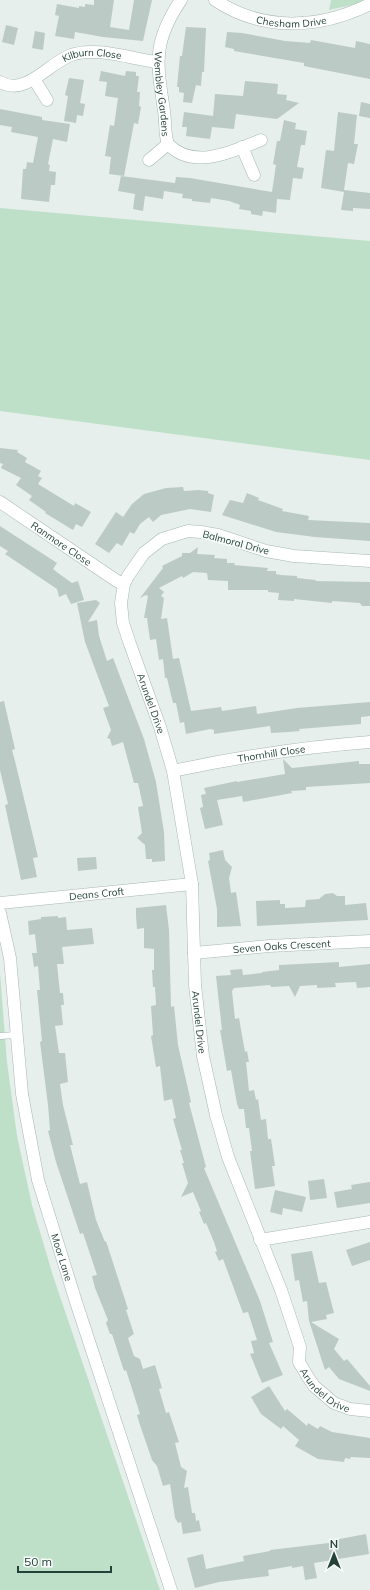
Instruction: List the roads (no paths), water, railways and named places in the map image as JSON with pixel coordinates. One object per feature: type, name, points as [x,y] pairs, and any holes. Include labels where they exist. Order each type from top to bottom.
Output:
[{"type":"street","name":"Wembley Gardens","points":[[181,0],[168,20],[160,43],[158,62],[165,116],[165,131],[168,144],[178,152],[200,158],[222,154],[261,140]]},
{"type":"street","name":"Chesham Drive","points":[[215,0],[228,9],[246,16],[281,24],[318,22],[353,12],[370,4]]},
{"type":"street","name":"Kilburn Close","points":[[0,82],[13,86],[34,80],[58,60],[73,54],[100,52],[158,62]]},
{"type":"street","points":[[34,80],[47,100]]},
{"type":"street","name":"Wembley Gardens","points":[[149,160],[168,144]]},
{"type":"street","points":[[242,147],[254,175]]},
{"type":"street","name":"Ranmore Close","points":[[0,502],[117,581],[124,584]]},
{"type":"street","name":"Balmoral Drive","points":[[124,584],[134,566],[144,553],[162,539],[188,531],[218,535],[266,551],[294,556],[370,561]]},
{"type":"street","name":"Arundel Drive","points":[[124,584],[121,603],[123,622],[160,727],[173,771],[192,884],[195,985],[203,1056],[216,1115],[228,1157],[280,1290],[300,1347],[300,1362],[306,1374],[314,1386],[334,1403],[350,1409],[370,1411]]},
{"type":"street","name":"Thornhill Close","points":[[173,771],[227,759],[319,746],[370,742]]},
{"type":"street","name":"Deans Croft","points":[[0,903],[192,884]]},
{"type":"street","name":"Moor Lane","points":[[0,913],[10,958],[24,1108],[38,1180],[83,1324],[171,1590]]},
{"type":"street","name":"Seven Oaks Crescent","points":[[194,953],[269,946],[370,941]]},
{"type":"street","points":[[260,1240],[370,1222]]},
{"type":"lane","points":[[0,1036],[16,1035]]}]
